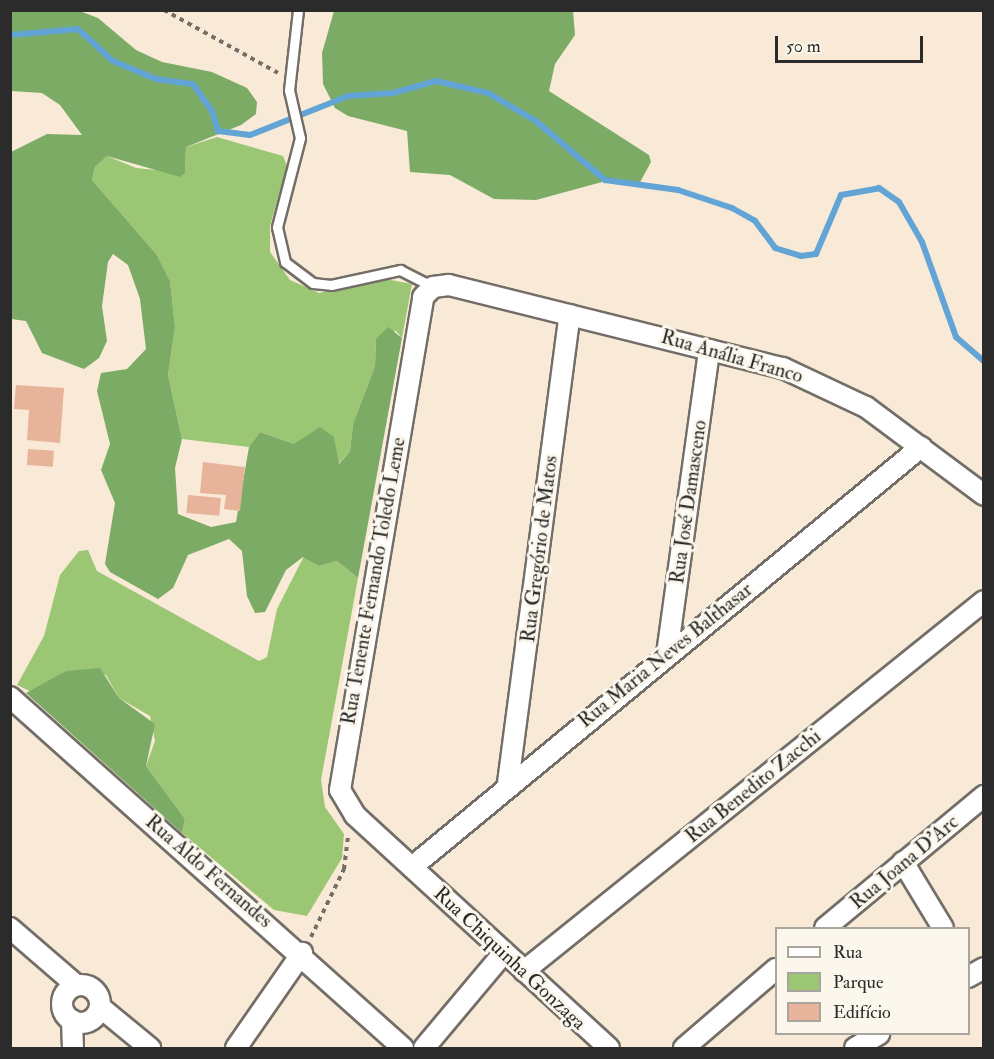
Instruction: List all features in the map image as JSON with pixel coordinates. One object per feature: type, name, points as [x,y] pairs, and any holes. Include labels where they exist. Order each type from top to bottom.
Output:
[{"type":"street","name":"Rua Anália Franco","points":[[441,286],[709,350],[821,382],[921,447],[984,495]]},
{"type":"street","name":"Rua Tenente Fernando Toledo Leme","points":[[411,867],[355,815],[340,790],[344,742],[416,328],[423,297],[441,286]]},
{"type":"street","name":"Rua Gregório de Matos","points":[[508,783],[570,315]]},
{"type":"street","name":"Rua José Damasceno","points":[[667,654],[709,350]]},
{"type":"street","name":"Rua Maria Neves Balthasar","points":[[411,867],[508,783],[921,447]]},
{"type":"street","name":"Rua Benedito Zacchi","points":[[524,971],[984,601]]},
{"type":"street","name":"Rua Aldo Fernandes","points":[[10,697],[302,953],[403,1048]]},
{"type":"street","name":"Rua Joana D'Arc","points":[[826,927],[984,796]]},
{"type":"street","points":[[903,862],[942,927]]},
{"type":"street","name":"Rua Chiquinha Gonzaga","points":[[411,867],[503,954],[609,1048]]},
{"type":"street","points":[[10,928],[76,986],[94,990],[100,1007],[150,1048]]},
{"type":"street","points":[[236,1048],[302,953]]},
{"type":"street","points":[[424,1048],[503,954]]},
{"type":"street","points":[[684,1048],[775,971]]},
{"type":"street","points":[[73,1048],[72,1020],[63,998],[76,986]]},
{"type":"street","points":[[72,1020],[89,1021],[100,1007]]},
{"type":"street","points":[[855,1048],[877,1035]]},
{"type":"lane","points":[[298,10],[290,78],[300,138],[277,228],[285,262],[313,283],[331,285],[400,270],[441,286]]},
{"type":"path","points":[[164,10],[290,78]]},
{"type":"path","points":[[302,953],[339,882],[355,815]]},
{"type":"green space","points":[[77,10],[98,18],[136,50],[162,62],[212,72],[247,88],[257,102],[256,114],[241,125],[186,147],[185,173],[180,177],[107,156],[95,167],[92,180],[157,255],[170,281],[175,327],[168,375],[182,439],[175,468],[178,514],[211,527],[236,522],[249,447],[260,432],[294,444],[320,427],[334,437],[339,464],[350,451],[353,424],[375,366],[376,339],[388,327],[402,338],[358,578],[337,561],[319,566],[303,557],[286,570],[265,612],[255,613],[247,596],[242,551],[229,539],[188,555],[173,588],[158,599],[110,572],[105,564],[115,503],[101,470],[110,444],[97,391],[101,373],[127,369],[146,349],[140,299],[128,265],[113,254],[108,262],[102,306],[107,341],[99,358],[84,369],[42,353],[26,321],[11,319],[11,152],[47,134],[82,135],[60,105],[42,93],[11,91],[11,12]]},
{"type":"green space","points":[[334,11],[573,11],[575,35],[555,64],[549,91],[649,155],[651,162],[638,186],[602,182],[536,200],[494,199],[450,175],[410,172],[407,131],[348,116],[335,108],[323,84],[322,53]]},
{"type":"green space","points":[[217,137],[283,156],[287,166],[270,226],[270,252],[290,280],[319,293],[380,278],[412,284],[402,338],[396,331],[376,339],[375,366],[353,424],[350,451],[338,464],[334,437],[294,444],[260,432],[249,447],[182,439],[168,375],[175,327],[170,281],[157,255],[92,180],[95,167],[107,156],[136,168],[185,173],[186,147]]},
{"type":"green space","points":[[88,550],[97,571],[259,661],[267,657],[277,609],[304,556],[319,566],[337,561],[358,578],[321,780],[325,807],[344,834],[342,858],[307,916],[274,910],[182,833],[185,819],[146,766],[155,741],[150,716],[119,698],[106,675],[66,671],[34,693],[17,685],[44,636],[60,575],[79,551]]},
{"type":"green space","points":[[100,668],[119,698],[155,724],[146,766],[185,819],[182,833],[26,693],[66,671]]},
{"type":"building","points":[[16,385],[64,388],[60,443],[27,440],[29,410],[14,409]]},
{"type":"building","points":[[28,449],[54,451],[53,467],[27,465]]},
{"type":"building","points":[[203,462],[245,467],[240,511],[224,509],[226,495],[200,493]]},
{"type":"building","points":[[188,495],[221,498],[219,516],[186,513]]},
{"type":"waterway","points":[[10,35],[78,29],[113,61],[156,79],[193,84],[212,111],[218,131],[250,135],[348,96],[393,93],[436,81],[488,93],[536,121],[605,180],[678,190],[732,208],[755,221],[775,248],[801,256],[816,254],[841,195],[879,188],[899,202],[922,242],[956,337],[984,361]]}]
